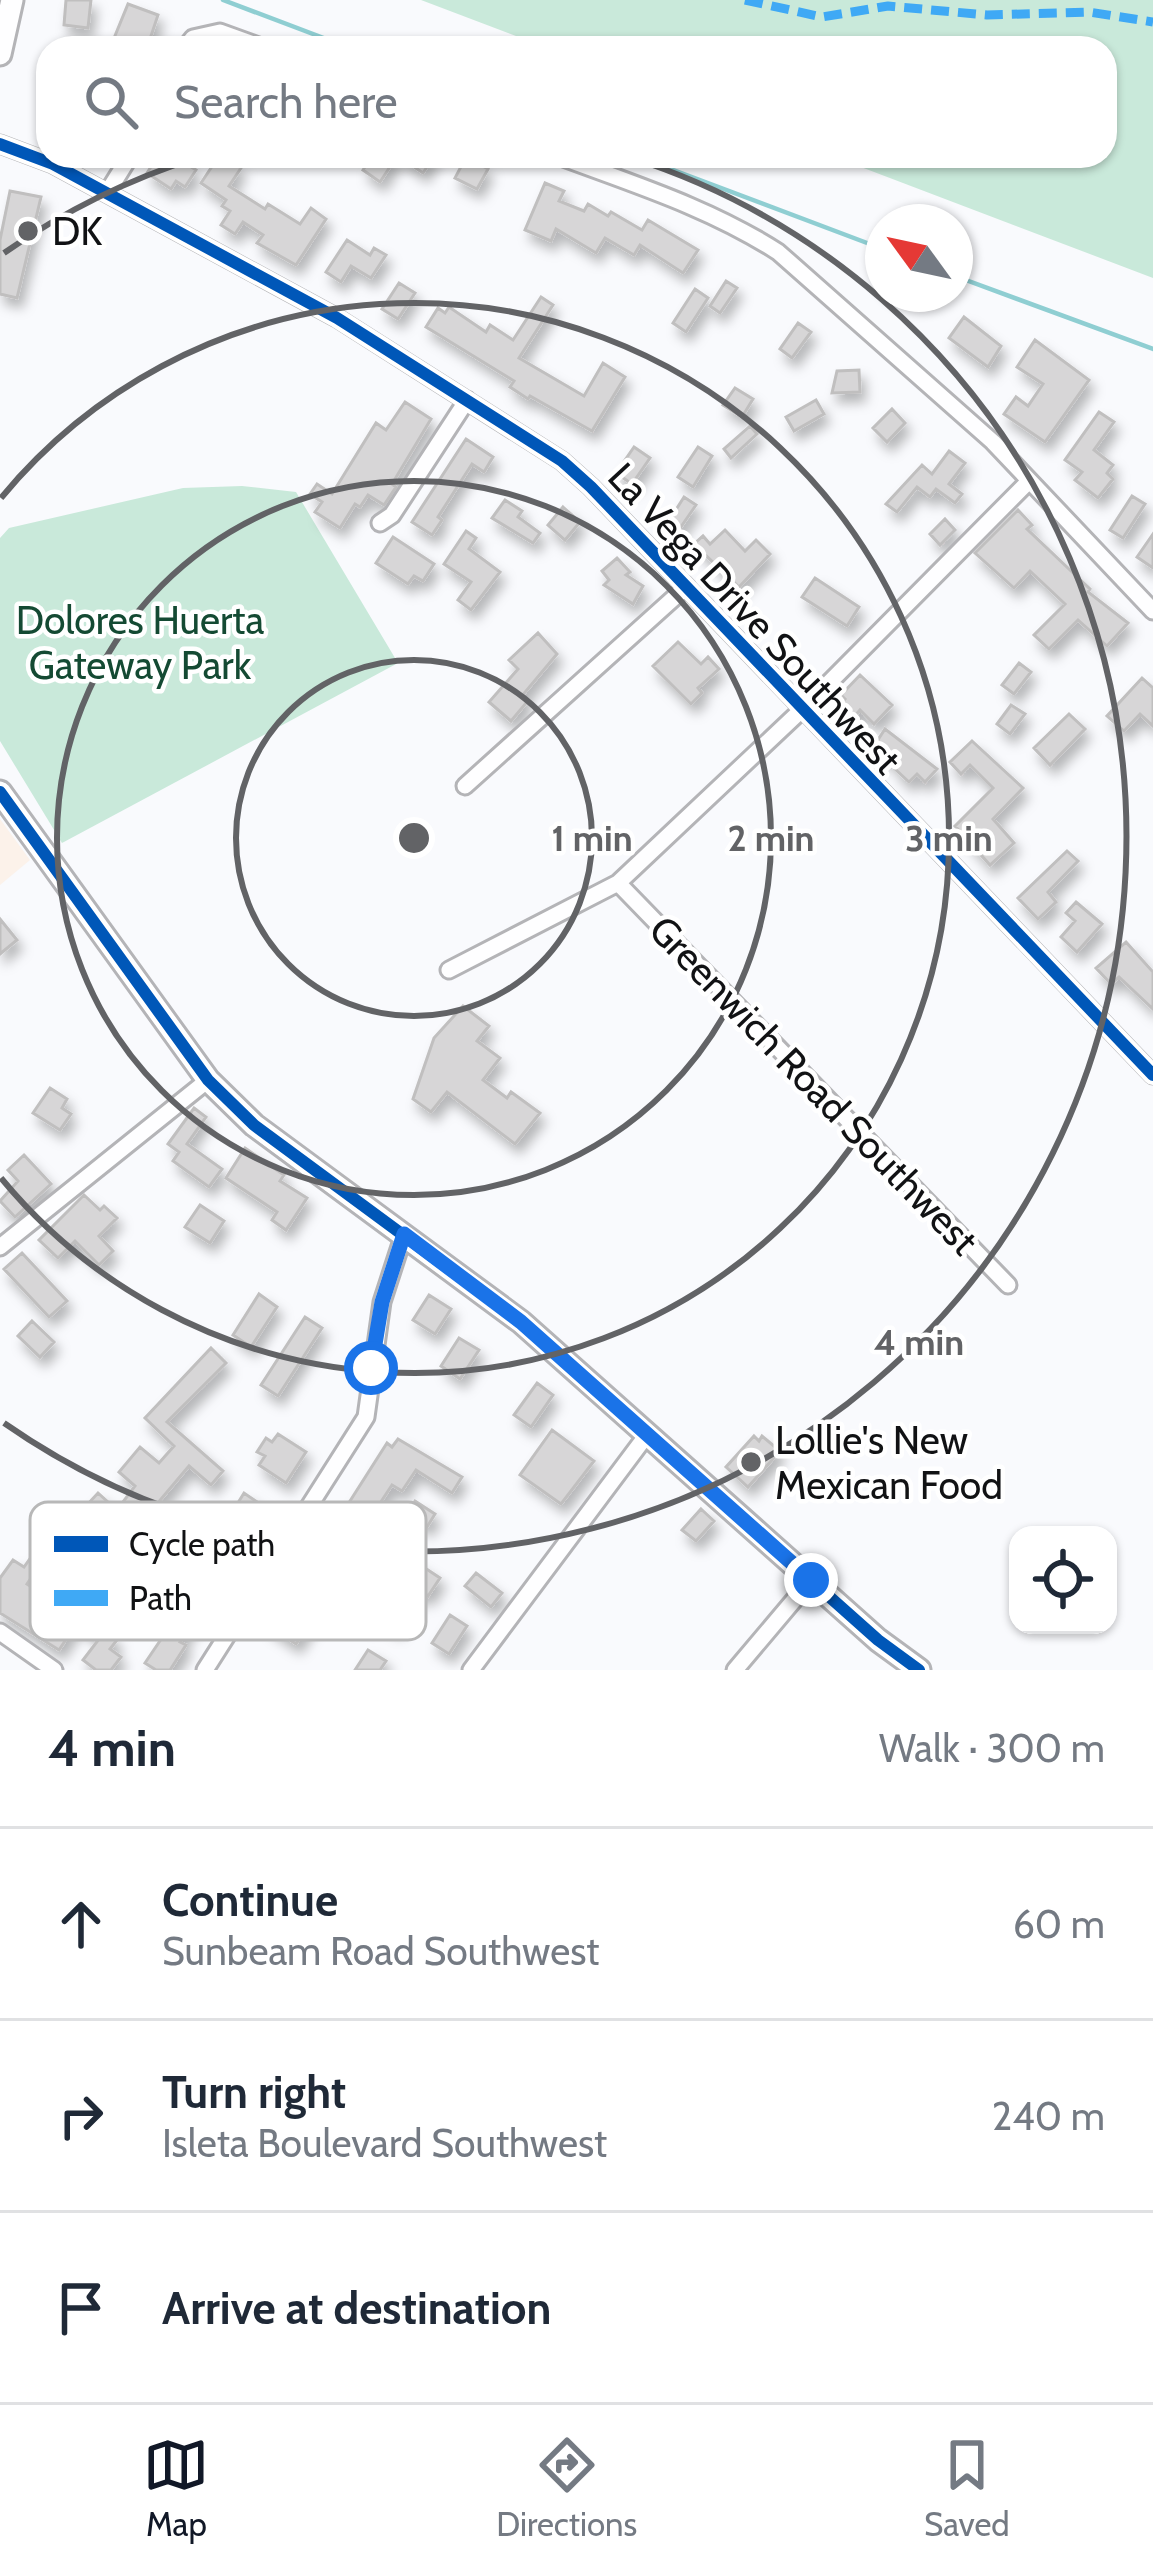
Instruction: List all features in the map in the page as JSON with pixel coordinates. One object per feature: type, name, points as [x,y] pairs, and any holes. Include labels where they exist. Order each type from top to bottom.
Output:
[{"type":"main road","points":[[0,55],[12,0]]},
{"type":"main road","points":[[0,792],[208,1080],[254,1125],[521,1322],[878,1640],[920,1670]]},
{"type":"street","name":"La Vega Drive Southwest","points":[[0,144],[36,158]]},
{"type":"street","name":"La Vega Drive Southwest","points":[[60,168],[337,318],[562,461],[1153,1075]]},
{"type":"street","points":[[106,193],[122,168]]},
{"type":"street","points":[[590,168],[739,227],[778,252],[993,442],[1153,611]]},
{"type":"street","points":[[380,523],[392,515],[466,400]]},
{"type":"street","name":"Greenwich Road Southwest","points":[[1009,1286],[618,883],[801,710],[1029,482]]},
{"type":"street","points":[[465,786],[686,587]]},
{"type":"street","points":[[449,970],[618,883]]},
{"type":"street","points":[[0,1247],[208,1080]]},
{"type":"street","points":[[312,1502],[366,1417],[382,1302],[404,1234]]},
{"type":"street","points":[[472,1670],[646,1436]]},
{"type":"street","points":[[735,1670],[811,1580]]},
{"type":"street","points":[[0,1632],[54,1670]]},
{"type":"street","points":[[205,1670],[224,1640]]},
{"type":"shaded area","points":[[0,819],[30,860],[0,885]]},
{"type":"green space","points":[[421,0],[1153,0],[1153,278],[973,210],[973,204],[958,204],[864,168],[1117,168],[1117,36],[516,36]]},
{"type":"green space","name":"Dolores Huerta Gateway Park","points":[[242,486],[296,492],[398,663],[62,843],[0,741],[0,538],[9,528],[183,488]]},
{"type":"building","points":[[66,0],[91,0],[88,28],[64,25]]},
{"type":"building","points":[[128,4],[158,15],[151,36],[115,36]]},
{"type":"building","points":[[150,168],[196,170],[185,187],[176,181],[171,189],[147,173]]},
{"type":"building","points":[[211,168],[241,168],[229,186],[265,209],[268,204],[300,224],[311,208],[326,219],[296,265],[257,243],[263,235],[243,222],[235,234],[221,225],[230,211],[222,206],[226,200],[201,183]]},
{"type":"building","points":[[364,168],[389,168],[380,182]]},
{"type":"building","points":[[460,168],[488,169],[477,189],[455,178]]},
{"type":"building","points":[[545,183],[564,191],[559,201],[584,211],[588,204],[608,216],[611,212],[642,230],[648,220],[698,250],[683,273],[640,245],[634,255],[605,238],[596,253],[556,229],[551,241],[525,230]]},
{"type":"building","points":[[10,191],[41,197],[17,298],[0,294],[0,240]]},
{"type":"building","points":[[347,240],[370,255],[374,248],[386,255],[371,278],[351,266],[341,282],[326,272]]},
{"type":"building","points":[[726,281],[737,288],[720,313],[710,306]]},
{"type":"building","points":[[399,283],[415,293],[398,319],[382,309]]},
{"type":"building","points":[[695,289],[708,298],[686,332],[673,323]]},
{"type":"building","points":[[541,297],[553,305],[519,358],[584,396],[603,363],[625,377],[592,431],[528,399],[510,387],[514,381],[426,327],[438,308],[445,313],[449,307],[486,332],[490,325],[513,340]]},
{"type":"building","points":[[964,317],[1001,346],[988,367],[949,338]]},
{"type":"building","points":[[798,323],[811,332],[792,358],[780,349]]},
{"type":"building","points":[[1035,340],[1089,380],[1045,442],[1004,414],[1016,397],[1028,406],[1043,384],[1017,367]]},
{"type":"building","points":[[859,370],[860,392],[832,393],[837,371]]},
{"type":"building","points":[[735,388],[753,399],[742,417],[723,405]]},
{"type":"building","points":[[816,400],[824,414],[794,431],[786,417]]},
{"type":"building","points":[[405,402],[431,419],[384,505],[368,495],[360,507],[355,504],[340,528],[315,512],[322,502],[310,494],[317,484],[332,494],[376,423],[386,430]]},
{"type":"building","points":[[892,409],[905,423],[887,442],[873,428]]},
{"type":"building","points":[[1099,412],[1114,422],[1094,450],[1113,465],[1107,473],[1113,479],[1098,498],[1075,480],[1082,472],[1065,460]]},
{"type":"building","points":[[750,426],[757,434],[731,458],[724,449]]},
{"type":"building","points":[[466,439],[493,457],[484,472],[472,464],[438,517],[442,520],[432,535],[412,522]]},
{"type":"building","points":[[634,447],[650,458],[632,484],[616,473]]},
{"type":"building","points":[[698,447],[712,456],[693,487],[678,477]]},
{"type":"building","points":[[949,451],[965,463],[949,484],[962,494],[955,503],[936,489],[930,497],[917,487],[897,512],[886,504],[922,465],[932,474]]},
{"type":"building","points":[[1132,496],[1145,504],[1123,538],[1110,530]]},
{"type":"building","points":[[684,497],[696,505],[676,534],[665,527]]},
{"type":"building","points":[[505,500],[522,511],[518,517],[540,533],[533,543],[492,518]]},
{"type":"building","points":[[563,507],[580,522],[565,540],[548,525]]},
{"type":"building","points":[[1018,510],[1032,525],[1027,529],[1088,592],[1128,623],[1107,646],[1078,620],[1049,649],[1034,635],[1065,604],[1030,571],[1014,588],[975,553]]},
{"type":"building","points":[[945,519],[955,530],[940,545],[930,534]]},
{"type":"building","points":[[725,530],[745,551],[756,540],[770,554],[739,587],[694,544],[703,536],[710,544]]},
{"type":"building","points":[[466,531],[476,538],[469,549],[500,572],[471,610],[458,600],[471,582],[444,564]]},
{"type":"building","points":[[1153,534],[1153,568],[1137,557]]},
{"type":"building","points":[[393,537],[434,564],[423,581],[414,576],[408,584],[376,563]]},
{"type":"building","points":[[617,558],[630,572],[626,575],[643,586],[633,604],[604,585],[609,580],[602,571]]},
{"type":"building","points":[[815,578],[859,607],[847,626],[802,597]]},
{"type":"building","points":[[538,633],[557,654],[521,697],[527,702],[511,721],[489,702],[518,669],[509,660]]},
{"type":"building","points":[[678,642],[701,664],[708,657],[719,669],[698,688],[702,693],[691,704],[653,666]]},
{"type":"building","points":[[1019,663],[1031,672],[1014,694],[1002,685]]},
{"type":"building","points":[[860,675],[892,705],[874,724],[860,710],[848,724],[834,711],[845,699],[841,695]]},
{"type":"building","points":[[1142,678],[1153,688],[1153,726],[1140,714],[1124,731],[1107,716]]},
{"type":"building","points":[[1011,705],[1025,714],[1010,734],[997,724]]},
{"type":"building","points":[[1069,714],[1085,729],[1050,765],[1034,748]]},
{"type":"building","points":[[885,729],[937,769],[925,782],[917,774],[909,782],[895,769],[898,766],[872,749]]},
{"type":"building","points":[[972,741],[1023,788],[993,819],[1014,843],[990,865],[955,826],[993,788],[970,765],[961,774],[950,762]]},
{"type":"building","points":[[1067,851],[1078,861],[1048,892],[1056,902],[1038,919],[1018,898]]},
{"type":"building","points":[[1076,902],[1102,924],[1077,952],[1061,937],[1075,921],[1066,913]]},
{"type":"building","points":[[0,919],[17,940],[0,954]]},
{"type":"building","points":[[1126,942],[1153,972],[1153,1009],[1119,977],[1111,984],[1096,968]]},
{"type":"building","points":[[463,1006],[489,1026],[477,1041],[500,1058],[483,1080],[507,1098],[511,1092],[540,1113],[515,1144],[447,1092],[431,1112],[413,1099],[434,1038]]},
{"type":"building","points":[[50,1088],[67,1099],[62,1108],[71,1114],[60,1130],[33,1113]]},
{"type":"building","points":[[194,1108],[206,1117],[187,1144],[222,1169],[209,1187],[173,1161],[179,1152],[168,1144]]},
{"type":"building","points":[[245,1148],[284,1175],[280,1181],[307,1198],[286,1230],[272,1220],[277,1212],[226,1178]]},
{"type":"building","points":[[24,1155],[51,1184],[15,1217],[0,1201],[18,1181],[8,1170]]},
{"type":"building","points":[[84,1195],[117,1218],[99,1236],[113,1251],[99,1265],[75,1241],[58,1258],[39,1240]]},
{"type":"building","points":[[200,1205],[224,1221],[210,1243],[185,1227]]},
{"type":"building","points":[[22,1253],[67,1301],[49,1317],[4,1269]]},
{"type":"building","points":[[259,1294],[277,1307],[251,1347],[233,1335]]},
{"type":"building","points":[[429,1295],[451,1309],[435,1334],[413,1320]]},
{"type":"building","points":[[305,1317],[322,1328],[278,1396],[261,1385]]},
{"type":"building","points":[[32,1321],[54,1342],[40,1357],[18,1336]]},
{"type":"building","points":[[459,1338],[479,1350],[460,1379],[441,1366]]},
{"type":"building","points":[[211,1348],[226,1363],[167,1422],[223,1471],[211,1485],[189,1466],[159,1502],[123,1502],[135,1486],[119,1472],[140,1447],[159,1463],[174,1446],[145,1418]]},
{"type":"building","points":[[537,1383],[553,1395],[531,1427],[514,1415]]},
{"type":"building","points":[[552,1430],[594,1461],[561,1504],[520,1475]]},
{"type":"building","points":[[278,1434],[306,1452],[286,1483],[259,1465],[265,1456],[257,1452],[266,1438],[272,1442]]},
{"type":"building","name":"Lollie's New Mexican Food","points":[[754,1436],[759,1441],[762,1436],[780,1451],[748,1487],[726,1467]]},
{"type":"building","points":[[398,1439],[462,1477],[452,1493],[416,1470],[402,1491],[392,1485],[381,1502],[349,1502],[387,1443],[392,1447]]},
{"type":"building","points":[[426,1508],[435,1514],[426,1526]]},
{"type":"building","points":[[701,1509],[714,1521],[696,1541],[682,1530]]},
{"type":"building","points":[[30,1559],[30,1632],[0,1613],[0,1578],[13,1560],[24,1567]]},
{"type":"building","points":[[426,1569],[440,1578],[426,1594]]},
{"type":"building","points":[[476,1573],[502,1593],[491,1607],[465,1586]]},
{"type":"building","points":[[450,1615],[467,1626],[449,1654],[432,1643]]},
{"type":"building","points":[[43,1640],[66,1640],[59,1650]]},
{"type":"building","points":[[98,1640],[117,1640],[110,1649],[121,1657],[111,1670],[96,1670],[83,1660]]},
{"type":"building","points":[[161,1640],[181,1640],[186,1645],[170,1670],[156,1670],[145,1663]]},
{"type":"building","points":[[368,1650],[386,1661],[380,1670],[355,1670]]},
{"type":"waterway","points":[[223,0],[318,36]]},
{"type":"waterway","points":[[668,168],[865,242]]},
{"type":"waterway","points":[[973,283],[1153,349]]},
{"type":"marked path","points":[[745,0],[822,17],[888,6],[987,15],[1089,12],[1153,22]]},
{"type":"cycle path","points":[[0,144],[36,158]]},
{"type":"cycle path","points":[[60,168],[337,318],[562,461],[1153,1075]]},
{"type":"cycle path","points":[[0,792],[208,1080],[254,1125],[521,1322],[878,1640],[919,1670]]},
{"type":"place","name":"DK","points":[[28,231]]},
{"type":"place","name":"Lollie's New Mexican Food","points":[[751,1462]]},
{"type":"route","points":[[371,1368],[382,1302],[404,1234],[521,1322],[811,1580]]}]
